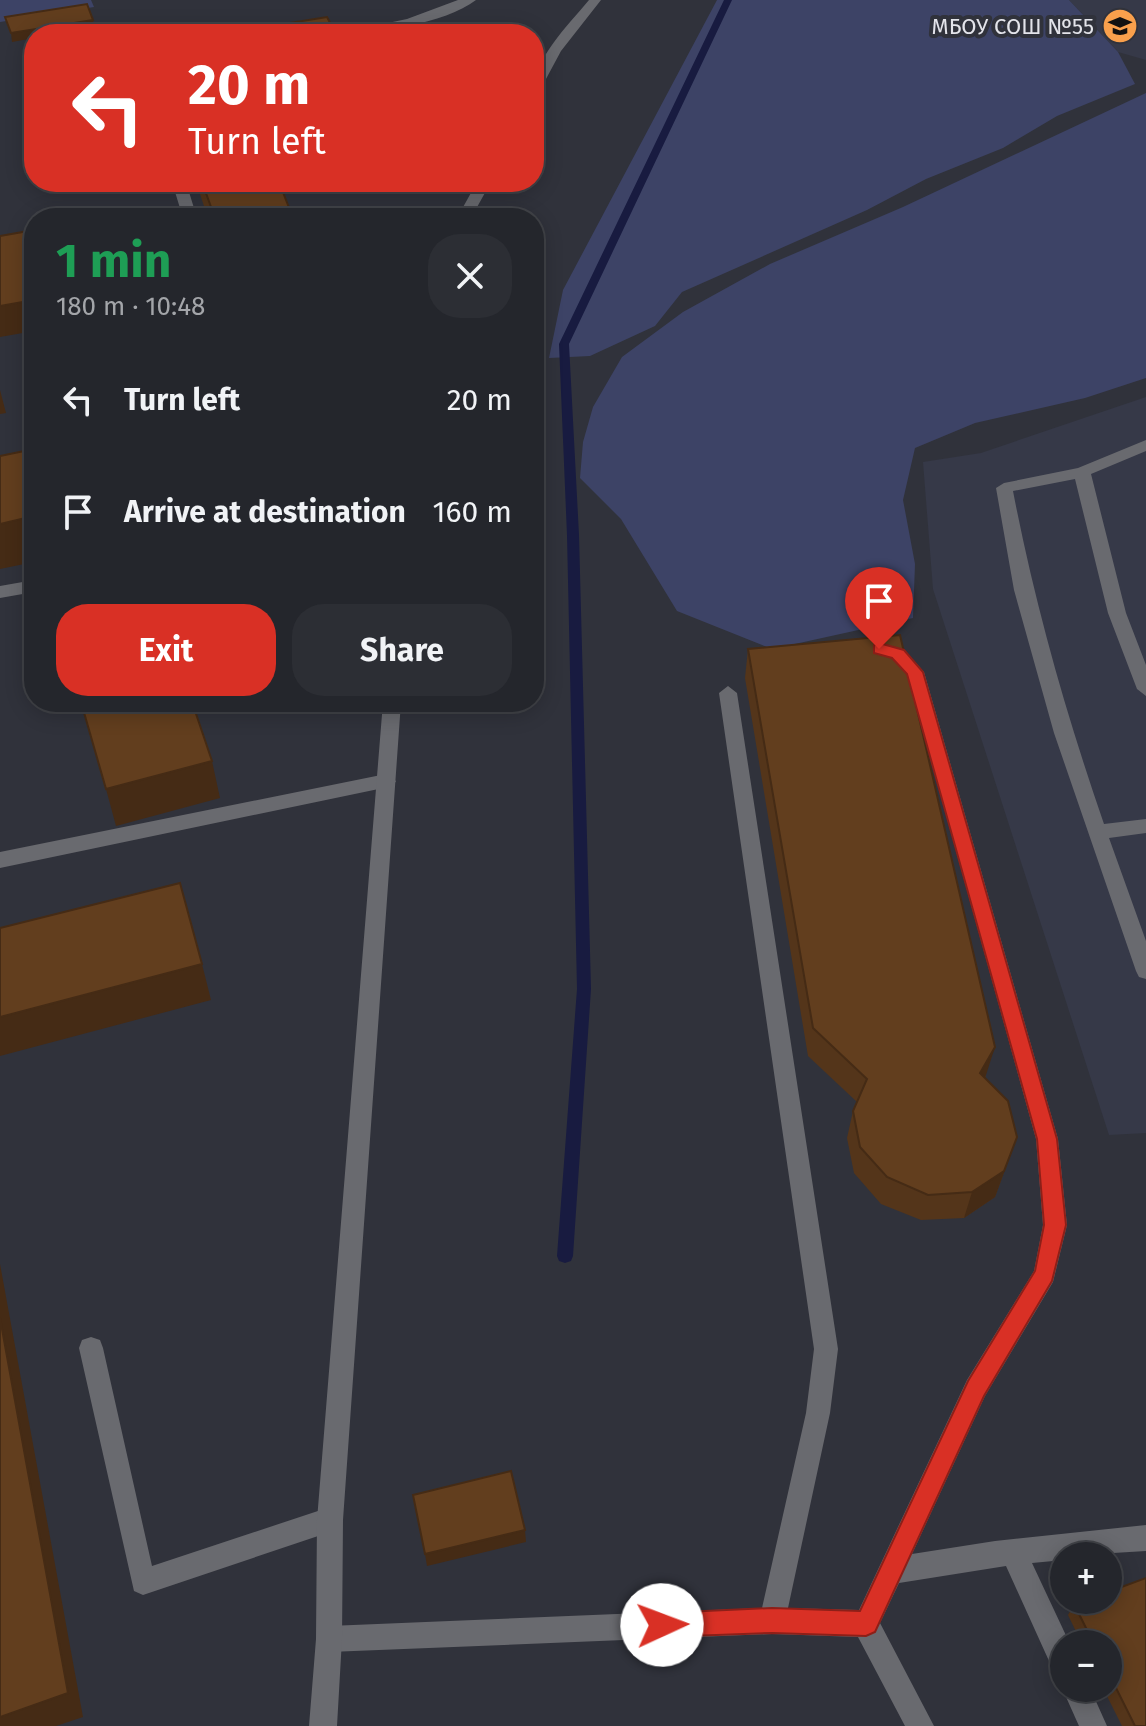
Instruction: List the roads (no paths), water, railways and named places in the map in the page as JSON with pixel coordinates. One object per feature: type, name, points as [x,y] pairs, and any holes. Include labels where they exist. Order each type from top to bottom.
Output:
[{"type":"street","points":[[398,24],[470,0]]},
{"type":"street","points":[[544,70],[555,50],[595,0]]},
{"type":"street","points":[[1146,445],[1115,455],[1082,472],[1004,488],[1023,590],[1063,733],[1146,971]]},
{"type":"street","points":[[1082,472],[1117,613],[1146,689]]},
{"type":"street","points":[[0,592],[24,588]]},
{"type":"street","points":[[861,644],[898,654],[915,672],[1047,1139],[1055,1225],[1045,1274],[976,1388],[866,1624]]},
{"type":"street","points":[[728,693],[826,1349],[818,1413],[772,1621]]},
{"type":"street","points":[[323,1726],[329,1639],[330,1520],[391,712]]},
{"type":"street","points":[[0,860],[386,781]]},
{"type":"street","points":[[1097,832],[1146,826]]},
{"type":"street","points":[[91,1348],[143,1582],[330,1520]]},
{"type":"street","points":[[891,1571],[1146,1538]]},
{"type":"street","points":[[1014,1553],[1050,1631]]},
{"type":"street","points":[[329,1639],[772,1621],[866,1624]]},
{"type":"street","points":[[866,1624],[920,1726]]},
{"type":"street","points":[[1082,1702],[1093,1726]]},
{"type":"waterway","points":[[565,1256],[584,989],[573,535],[564,344],[728,0]]},
{"type":"place","name":"МБОУ СОШ №55","points":[[1120,26]]}]
